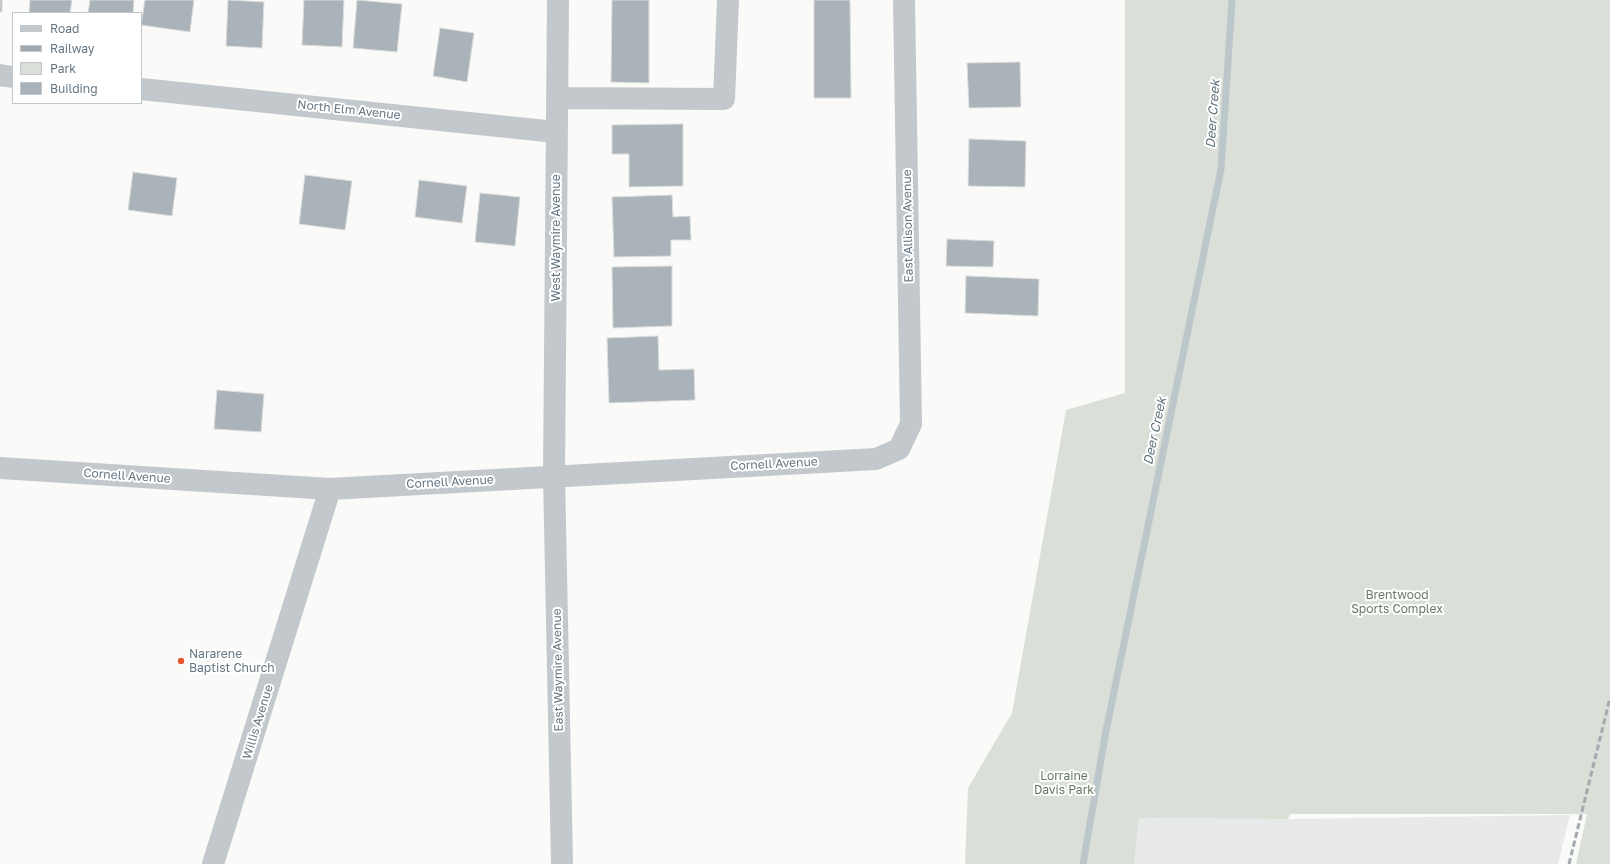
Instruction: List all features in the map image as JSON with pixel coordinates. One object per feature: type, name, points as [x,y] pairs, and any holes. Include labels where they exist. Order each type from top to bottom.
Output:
[{"type":"street","name":"West Waymire Avenue","points":[[554,475],[558,0]]},
{"type":"street","points":[[557,98],[724,99],[728,0]]},
{"type":"street","name":"East Allison Avenue","points":[[899,450],[911,424],[904,0]]},
{"type":"street","points":[[0,75],[12,77]]},
{"type":"street","name":"North Elm Avenue","points":[[142,89],[556,132]]},
{"type":"street","name":"Cornell Avenue","points":[[0,468],[330,489],[554,475],[876,459],[899,450]]},
{"type":"street","name":"East Waymire Avenue","points":[[554,475],[562,864]]},
{"type":"street","name":"Willis Avenue","points":[[213,864],[330,489]]},
{"type":"shaded area","points":[[1570,815],[1558,864],[1134,864],[1139,818],[1288,819]]},
{"type":"green space","name":"Brentwood Sports Complex","points":[[1125,0],[1610,0],[1610,864],[1576,864],[1587,814],[1290,814],[1288,819],[1139,818],[1134,864],[965,864],[968,788],[1012,713],[1066,410],[1125,393]]},
{"type":"building","points":[[0,0],[2,0],[2,12],[0,12]]},
{"type":"building","points":[[30,0],[72,0],[70,12],[29,12]]},
{"type":"building","points":[[90,0],[134,0],[133,12],[88,12]]},
{"type":"building","points":[[145,0],[194,0],[190,32],[142,25]]},
{"type":"building","points":[[228,0],[264,2],[262,48],[226,46]]},
{"type":"building","points":[[304,0],[344,0],[342,47],[302,45]]},
{"type":"building","points":[[357,0],[402,4],[397,52],[353,48]]},
{"type":"building","points":[[612,0],[649,0],[649,83],[611,82]]},
{"type":"building","points":[[814,0],[850,0],[851,98],[814,98]]},
{"type":"building","points":[[440,28],[474,33],[467,82],[433,76]]},
{"type":"building","points":[[1020,62],[1021,107],[969,108],[967,63]]},
{"type":"building","points":[[683,124],[683,186],[629,187],[629,154],[612,154],[612,125]]},
{"type":"building","points":[[969,139],[1026,141],[1025,187],[968,186]]},
{"type":"building","points":[[133,172],[177,178],[172,216],[128,210]]},
{"type":"building","points":[[305,175],[352,181],[345,230],[299,224]]},
{"type":"building","points":[[419,180],[467,186],[462,223],[415,217]]},
{"type":"building","points":[[480,193],[520,197],[515,246],[475,242]]},
{"type":"building","points":[[672,195],[673,217],[690,216],[691,240],[671,240],[671,256],[614,257],[612,197]]},
{"type":"building","points":[[947,239],[994,241],[993,267],[946,266]]},
{"type":"building","points":[[672,266],[672,326],[613,328],[612,267]]},
{"type":"building","points":[[966,276],[1039,279],[1038,316],[965,313]]},
{"type":"building","points":[[658,336],[659,370],[694,369],[695,400],[609,403],[607,338]]},
{"type":"building","points":[[217,390],[264,394],[261,432],[214,429]]},
{"type":"waterway","name":"Deer Creek","points":[[1083,864],[1106,731],[1221,169],[1232,0]]},
{"type":"railway","points":[[1569,864],[1610,698]]},
{"type":"place","name":"Nararene Baptist Church","points":[[181,661]]},
{"type":"park label","name":"Lorraine Davis Park","points":[[1064,783]]}]
